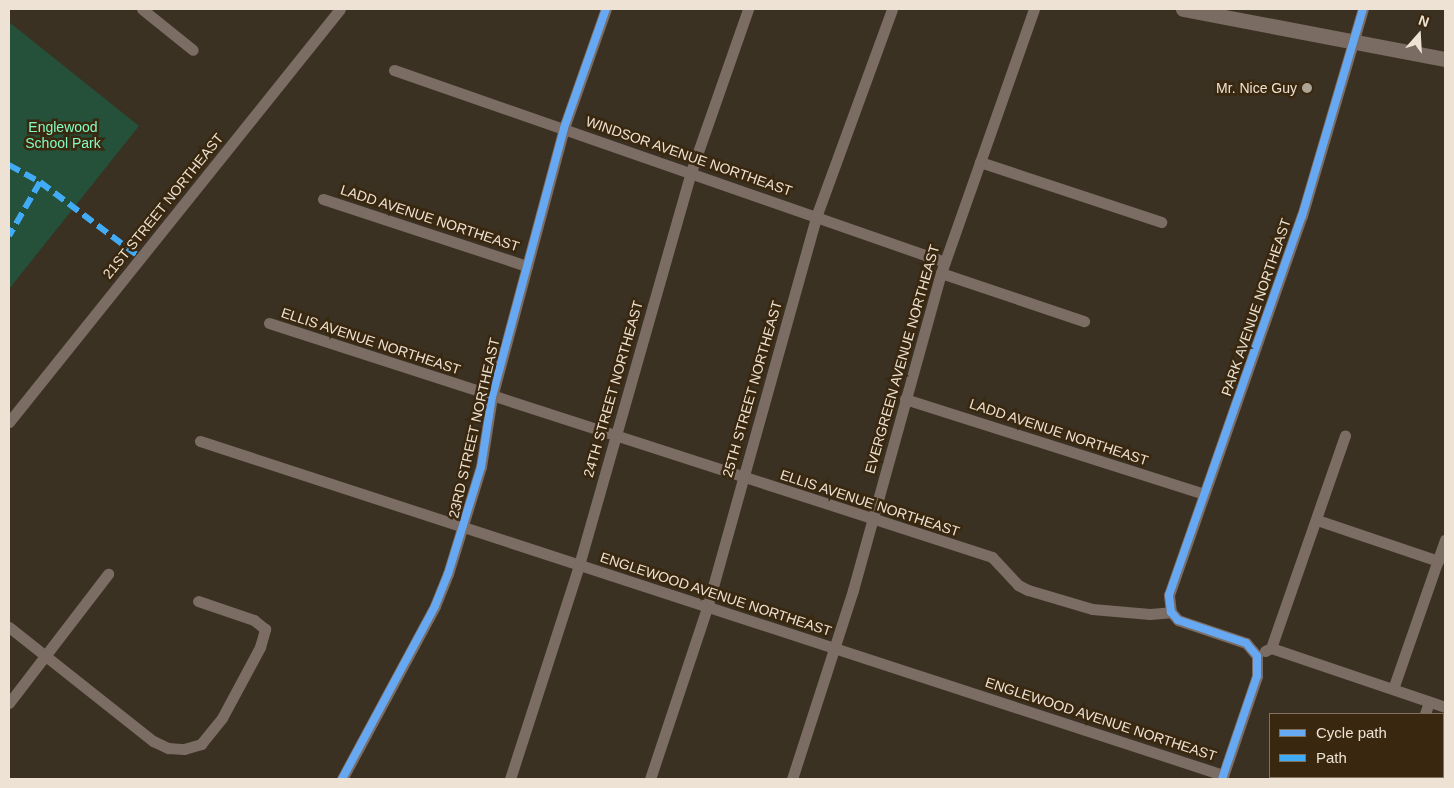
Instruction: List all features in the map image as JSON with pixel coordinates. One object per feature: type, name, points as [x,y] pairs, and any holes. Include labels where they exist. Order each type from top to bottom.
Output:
[{"type":"main road","points":[[1183,9],[1445,59]]},
{"type":"street","points":[[142,9],[193,50]]},
{"type":"street","name":"21ST STREET NORTHEAST","points":[[9,422],[340,9]]},
{"type":"street","name":"23RD STREET NORTHEAST","points":[[342,779],[435,606],[464,528],[480,467],[492,397],[564,128],[606,9]]},
{"type":"street","name":"24TH STREET NORTHEAST","points":[[510,779],[579,565],[691,172],[748,9]]},
{"type":"street","name":"25TH STREET NORTHEAST","points":[[650,779],[707,608],[816,217],[892,9]]},
{"type":"street","name":"EVERGREEN AVENUE NORTHEAST","points":[[792,779],[835,648],[943,268],[1034,9]]},
{"type":"street","name":"PARK AVENUE NORTHEAST","points":[[1171,612],[1169,595],[1302,216],[1363,9]]},
{"type":"street","name":"WINDSOR AVENUE NORTHEAST","points":[[394,70],[816,217],[943,268],[1084,321]]},
{"type":"street","points":[[980,162],[1161,222]]},
{"type":"street","name":"LADD AVENUE NORTHEAST","points":[[323,199],[527,266]]},
{"type":"street","name":"ELLIS AVENUE NORTHEAST","points":[[269,323],[870,520],[992,557],[1018,585],[1082,607],[1150,614],[1171,612]]},
{"type":"street","name":"LADD AVENUE NORTHEAST","points":[[905,399],[1204,494]]},
{"type":"street","points":[[1257,656],[1271,648],[1345,435]]},
{"type":"street","name":"ENGLEWOOD AVENUE NORTHEAST","points":[[200,441],[707,608],[835,648],[1222,777]]},
{"type":"street","points":[[1316,520],[1438,561]]},
{"type":"street","points":[[1393,689],[1445,540]]},
{"type":"street","points":[[9,703],[108,574]]},
{"type":"street","points":[[9,627],[153,741],[168,748],[184,749],[201,744],[222,718],[260,647],[265,630],[254,620],[198,601]]},
{"type":"street","points":[[1171,612],[1184,622],[1246,643],[1257,656],[1257,676],[1222,777]]},
{"type":"street","points":[[1271,648],[1445,707]]},
{"type":"street","points":[[1425,713],[1429,702]]},
{"type":"green space","name":"Englewood School Park","points":[[9,22],[139,126],[9,289]]},
{"type":"marked path","points":[[9,165],[40,182],[9,236]]},
{"type":"marked path","points":[[40,182],[141,258]]},
{"type":"cycle path","points":[[342,779],[435,606],[448,574],[481,467],[492,397],[564,128],[606,9]]},
{"type":"cycle path","points":[[1222,779],[1257,676],[1257,656],[1246,643],[1178,620],[1171,612],[1169,595],[1302,216],[1363,9]]},
{"type":"place","name":"Mr. Nice Guy","points":[[1307,88]]}]
